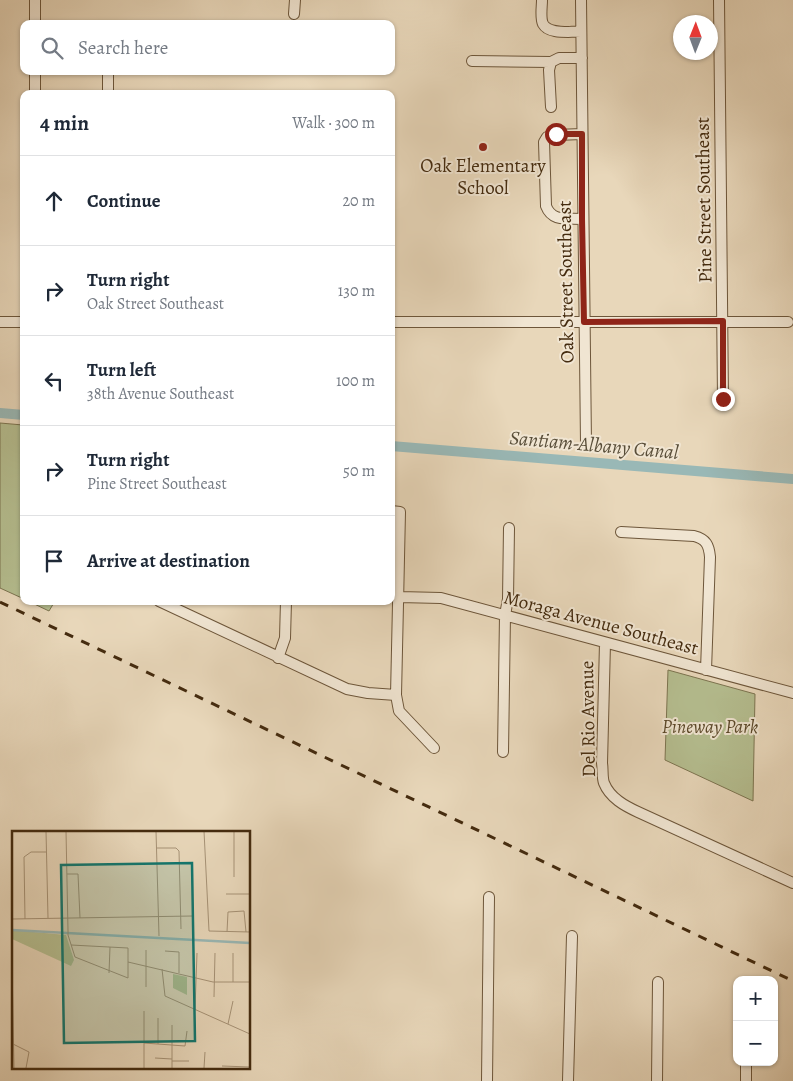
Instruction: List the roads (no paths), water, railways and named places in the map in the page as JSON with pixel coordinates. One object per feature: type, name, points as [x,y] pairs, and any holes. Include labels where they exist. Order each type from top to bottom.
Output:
[{"type":"street","points":[[34,0],[35,20]]},
{"type":"street","points":[[294,0],[294,14]]},
{"type":"street","points":[[542,0],[543,23],[547,28],[554,31],[581,32]]},
{"type":"street","name":"Oak Street Southeast","points":[[581,0],[586,444]]},
{"type":"street","name":"Pine Street Southeast","points":[[719,0],[723,399]]},
{"type":"street","points":[[472,61],[551,62],[560,58],[582,58]]},
{"type":"street","points":[[551,62],[549,70],[551,107]]},
{"type":"street","points":[[35,75],[35,90]]},
{"type":"street","points":[[108,75],[108,90]]},
{"type":"street","points":[[582,134],[556,134],[547,137],[544,142],[546,206],[549,213],[555,218],[582,219]]},
{"type":"street","points":[[0,322],[20,322]]},
{"type":"street","points":[[395,322],[788,322]]},
{"type":"street","points":[[396,512],[399,597],[396,695],[399,712],[434,748]]},
{"type":"street","points":[[503,752],[505,615],[508,599],[509,528]]},
{"type":"street","points":[[621,532],[694,536],[705,540],[710,557],[706,670]]},
{"type":"street","name":"Moraga Avenue Southeast","points":[[399,597],[441,598],[793,693]]},
{"type":"street","points":[[167,605],[347,689],[396,695]]},
{"type":"street","points":[[278,658],[285,638],[286,605]]},
{"type":"street","name":"Del Rio Avenue","points":[[605,643],[602,763],[604,783],[610,793],[620,803],[638,812],[793,883]]},
{"type":"street","points":[[487,1081],[489,897]]},
{"type":"street","points":[[568,1081],[572,936]]},
{"type":"street","points":[[657,1081],[658,982]]},
{"type":"street","points":[[746,1066],[746,1081]]},
{"type":"waterway","name":"Santiam-Albany Canal","points":[[0,413],[20,415]]},
{"type":"waterway","name":"Santiam-Albany Canal","points":[[395,446],[793,479]]},
{"type":"railway","points":[[0,602],[793,981]]},
{"type":"place","name":"Oak Elementary School","points":[[483,147]]},
{"type":"park label","name":"Pineway Park","points":[[710,727]]}]
